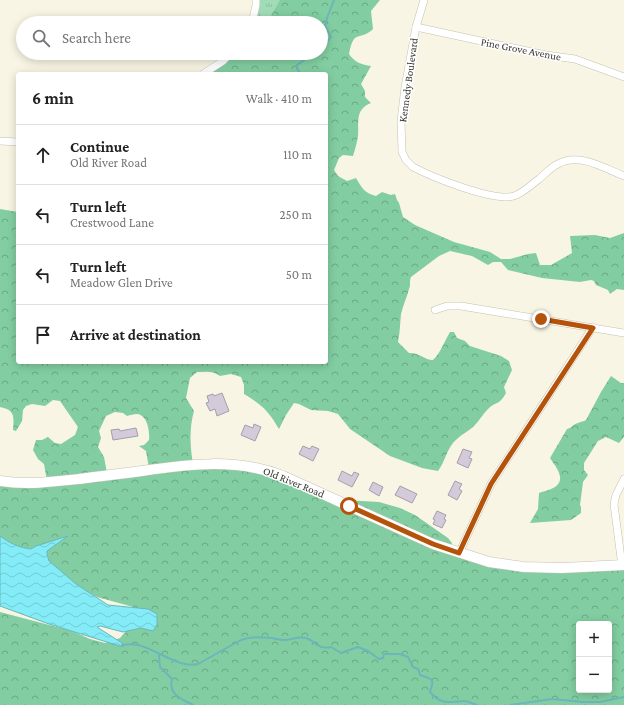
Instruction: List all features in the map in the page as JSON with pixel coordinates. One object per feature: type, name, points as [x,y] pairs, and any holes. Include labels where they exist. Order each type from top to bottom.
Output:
[{"type":"main road","name":"Old River Road","points":[[0,481],[43,483],[175,466],[210,464],[254,467],[283,476],[433,544],[489,562],[524,567],[562,568],[623,565]]},
{"type":"street","points":[[254,16],[256,0]]},
{"type":"street","name":"Kennedy Boulevard","points":[[424,0],[416,27],[405,87],[401,121],[402,152],[406,160],[413,167],[473,191],[506,197],[521,193],[557,164],[565,161],[581,160],[624,176]]},
{"type":"street","name":"Pine Grove Avenue","points":[[416,27],[546,55],[575,59],[624,77]]},
{"type":"street","points":[[206,72],[224,60]]},
{"type":"street","points":[[0,141],[16,142]]},
{"type":"street","points":[[435,310],[447,306],[461,306],[624,333]]},
{"type":"street","points":[[459,553],[491,484],[593,328]]},
{"type":"street","points":[[623,565],[614,504],[616,495],[624,479]]},
{"type":"green space","points":[[256,0],[287,0],[274,16],[253,16]]},
{"type":"green space","points":[[280,0],[380,0],[371,11],[373,29],[364,35],[355,38],[349,54],[353,59],[361,64],[371,66],[361,84],[365,91],[365,97],[371,103],[360,112],[358,121],[358,139],[353,156],[343,155],[339,158],[334,170],[338,176],[347,181],[356,178],[364,190],[372,195],[376,196],[382,192],[391,195],[395,194],[403,217],[415,225],[454,242],[490,252],[501,259],[510,259],[536,253],[540,265],[551,265],[572,253],[570,236],[595,235],[610,238],[624,233],[624,290],[617,289],[610,294],[608,290],[596,285],[594,281],[591,280],[580,282],[542,278],[508,270],[501,262],[493,262],[488,265],[472,256],[450,251],[439,256],[411,277],[410,288],[401,314],[398,342],[409,353],[417,354],[433,360],[450,332],[454,332],[457,338],[465,341],[470,346],[501,356],[509,361],[512,370],[504,387],[506,393],[504,397],[488,409],[474,426],[453,443],[438,471],[422,468],[390,456],[350,429],[338,414],[328,411],[311,410],[294,403],[279,429],[264,408],[244,394],[244,385],[241,377],[231,374],[220,376],[209,372],[197,372],[190,378],[186,398],[194,411],[190,438],[193,464],[249,467],[345,500],[379,502],[400,508],[415,515],[448,538],[452,543],[450,550],[480,562],[624,567],[624,705],[0,705],[0,612],[72,631],[90,639],[105,643],[120,638],[130,627],[137,608],[97,597],[61,578],[50,570],[41,549],[12,548],[0,537],[0,481],[47,481],[44,464],[38,459],[33,450],[36,440],[42,440],[48,437],[55,443],[61,444],[75,435],[78,427],[60,401],[53,400],[45,406],[32,404],[26,406],[23,410],[22,421],[16,431],[13,430],[13,417],[11,412],[0,407],[0,209],[16,212],[16,364],[328,364],[328,72],[209,72],[224,60],[328,60],[328,16],[271,16]],"holes":[[[115,412],[123,413],[127,416],[137,414],[141,415],[148,425],[149,440],[144,445],[139,446],[146,451],[149,468],[107,473],[104,457],[98,447],[101,438],[99,431],[106,416]]]},
{"type":"green space","points":[[611,376],[621,383],[624,383],[624,437],[619,443],[606,437],[598,441],[584,463],[584,470],[588,475],[583,482],[580,505],[581,513],[571,520],[530,523],[538,509],[539,493],[555,487],[560,480],[559,472],[550,458],[567,429],[586,420]]},
{"type":"water","points":[[0,536],[22,548],[31,549],[68,536],[47,551],[49,561],[76,584],[108,605],[148,609],[157,614],[157,625],[153,631],[141,628],[123,632],[100,626],[97,627],[122,643],[123,647],[49,624],[0,606]]},
{"type":"building","points":[[222,393],[229,411],[217,416],[215,409],[210,411],[206,403],[209,402],[207,396],[213,394],[214,396]]},
{"type":"building","points":[[254,424],[261,427],[255,441],[241,435],[245,425],[253,428]]},
{"type":"building","points":[[136,428],[138,436],[113,440],[111,430],[119,429],[120,431]]},
{"type":"building","points":[[303,446],[310,449],[312,446],[319,449],[313,461],[299,454]]},
{"type":"building","points":[[463,449],[472,452],[469,458],[472,459],[468,468],[457,463]]},
{"type":"building","points":[[342,471],[352,476],[354,472],[359,474],[352,487],[338,480]]},
{"type":"building","points":[[455,481],[462,484],[459,489],[462,491],[457,500],[448,495]]},
{"type":"building","points":[[373,482],[383,487],[379,496],[369,490]]},
{"type":"building","points":[[400,486],[417,494],[412,503],[395,495]]},
{"type":"building","points":[[437,511],[446,515],[444,519],[446,520],[442,528],[433,524],[435,520],[433,519]]},
{"type":"waterway","points":[[328,16],[334,0]]},
{"type":"waterway","points":[[328,32],[331,37],[328,41]]},
{"type":"waterway","points":[[299,72],[297,69],[297,65],[304,60]]},
{"type":"waterway","points":[[122,645],[130,644],[145,647],[176,661],[191,665],[198,664],[247,638],[264,637],[284,640],[300,637],[306,638],[320,646],[326,648],[331,647],[341,653],[358,647],[368,651],[379,659],[383,658],[384,654],[400,654],[408,657],[413,667],[418,669],[420,675],[430,678],[432,682],[430,692],[438,699],[445,702],[466,701],[477,705]]},
{"type":"waterway","points":[[159,655],[160,667],[172,679],[171,684],[174,693],[193,705]]},
{"type":"waterway","points":[[510,705],[552,699],[600,702],[624,697]]},
{"type":"route","points":[[349,506],[433,544],[459,553],[480,504],[491,484],[593,328],[541,319]]}]
